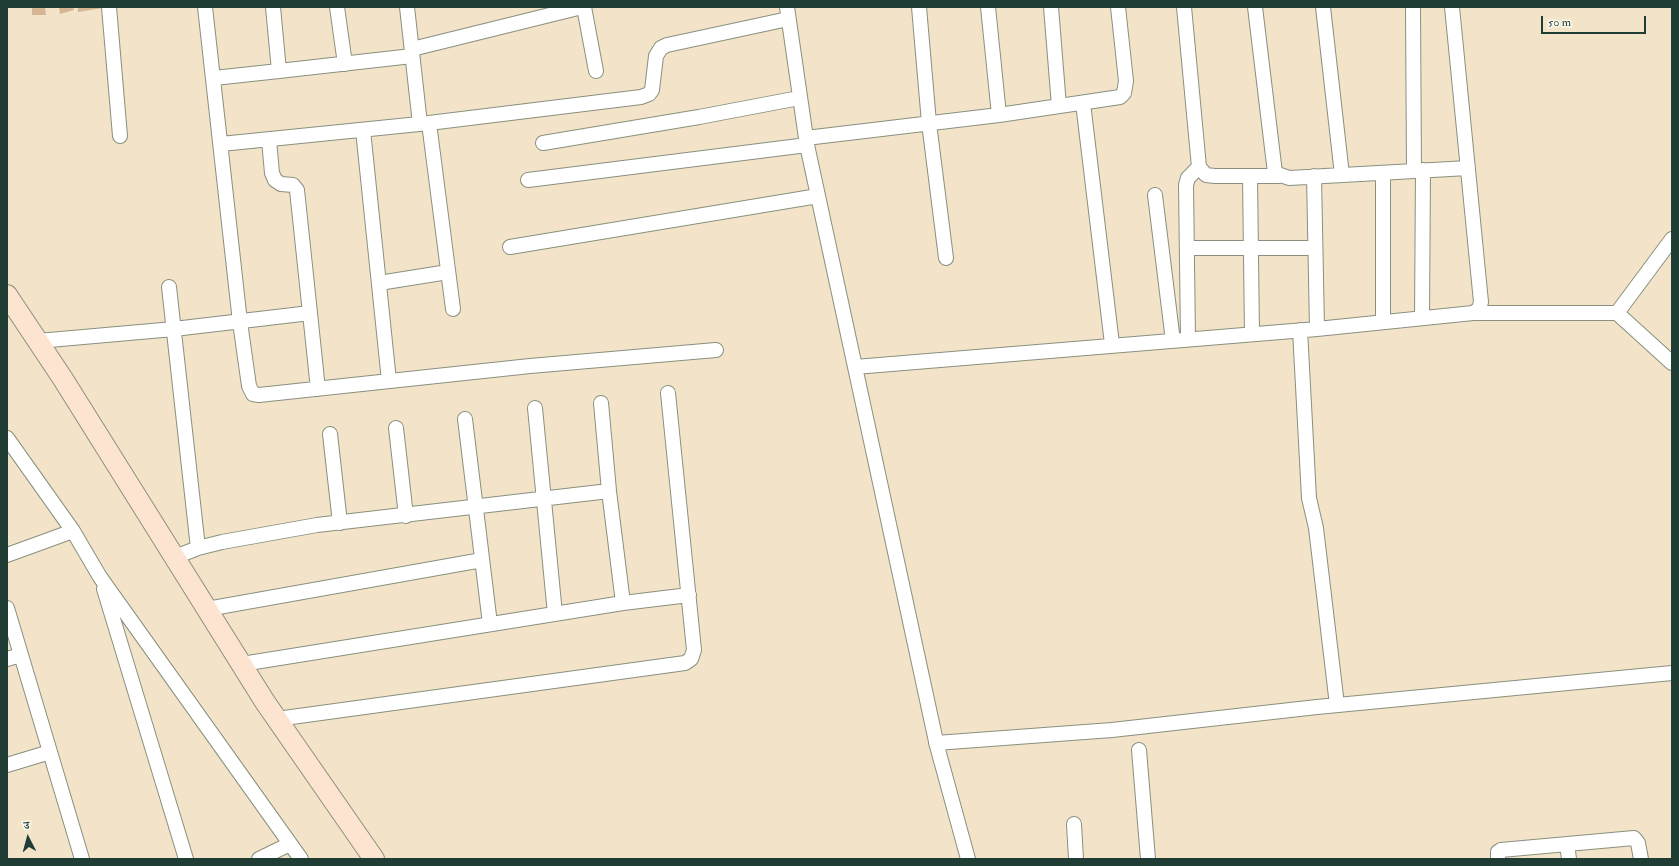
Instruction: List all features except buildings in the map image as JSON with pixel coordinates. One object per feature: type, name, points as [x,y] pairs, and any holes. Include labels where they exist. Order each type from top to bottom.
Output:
[{"type":"street","points":[[109,7],[120,136]]},
{"type":"street","points":[[205,7],[240,322],[249,386],[253,394],[259,395],[530,366],[716,350]]},
{"type":"street","points":[[273,7],[279,71]]},
{"type":"street","points":[[337,7],[345,64]]},
{"type":"street","points":[[406,7],[453,309]]},
{"type":"street","points":[[214,78],[345,64],[412,53],[583,7],[596,71]]},
{"type":"street","points":[[918,7],[929,123],[946,258]]},
{"type":"street","points":[[988,7],[999,115]]},
{"type":"street","points":[[1051,7],[1059,106]]},
{"type":"street","points":[[528,180],[929,123],[1115,99],[1124,93],[1126,80],[1118,7]]},
{"type":"street","points":[[1184,7],[1199,167],[1206,174],[1215,176],[1279,176],[1289,178],[1468,168]]},
{"type":"street","points":[[1255,7],[1273,170],[1279,176]]},
{"type":"street","points":[[1323,7],[1342,175]]},
{"type":"street","points":[[1414,7],[1412,126],[1418,171],[1422,318]]},
{"type":"street","points":[[1452,7],[1481,302],[1476,311]]},
{"type":"street","points":[[221,144],[425,124],[641,97],[649,94],[652,90],[656,56],[661,48],[667,45],[788,13],[799,98],[818,196],[936,743],[968,859]]},
{"type":"street","points":[[543,143],[699,117],[799,98]]},
{"type":"street","points":[[1083,103],[1112,344]]},
{"type":"street","points":[[363,130],[389,381]]},
{"type":"street","points":[[269,140],[272,173],[275,180],[281,184],[293,185],[297,190],[318,389]]},
{"type":"street","points":[[1188,339],[1186,185],[1188,178],[1199,167]]},
{"type":"street","points":[[1383,173],[1383,322]]},
{"type":"street","points":[[1314,176],[1317,329]]},
{"type":"street","points":[[1250,177],[1252,334]]},
{"type":"street","points":[[510,247],[818,196]]},
{"type":"street","points":[[1155,196],[1173,341]]},
{"type":"street","points":[[1617,313],[1672,239]]},
{"type":"street","points":[[1187,248],[1315,248]]},
{"type":"street","points":[[379,283],[448,272]]},
{"type":"street","points":[[169,287],[198,548]]},
{"type":"street","points":[[7,295],[38,341],[242,664],[374,859]]},
{"type":"street","points":[[855,367],[1112,344],[1173,341],[1317,329],[1476,311],[1617,313],[1672,362]]},
{"type":"street","points":[[38,341],[174,329],[310,313]]},
{"type":"street","points":[[1300,330],[1309,498],[1316,528],[1336,705]]},
{"type":"street","points":[[278,719],[685,663],[693,656],[694,650],[668,393]]},
{"type":"street","points":[[601,403],[609,491],[623,603]]},
{"type":"street","points":[[535,408],[555,614]]},
{"type":"street","points":[[465,419],[490,624]]},
{"type":"street","points":[[396,428],[406,516]]},
{"type":"street","points":[[330,434],[340,523]]},
{"type":"street","points":[[7,438],[73,531],[100,578],[300,859]]},
{"type":"street","points":[[175,557],[198,548],[238,539],[340,523],[477,508],[609,491]]},
{"type":"street","points":[[7,555],[73,531]]},
{"type":"street","points":[[207,609],[482,560]]},
{"type":"street","points":[[100,578],[186,859]]},
{"type":"street","points":[[242,664],[623,603],[689,595]]},
{"type":"street","points":[[7,608],[82,859]]},
{"type":"street","points":[[7,659],[21,655]]},
{"type":"street","points":[[936,743],[1112,730],[1336,705],[1672,673]]},
{"type":"street","points":[[1138,750],[1148,859]]},
{"type":"street","points":[[7,765],[50,752]]},
{"type":"street","points":[[1074,824],[1076,859]]},
{"type":"street","points":[[1498,859],[1498,852],[1501,850],[1634,838],[1638,842],[1640,859]]},
{"type":"street","points":[[259,859],[290,844]]},
{"type":"street","points":[[1567,844],[1569,859]]}]
